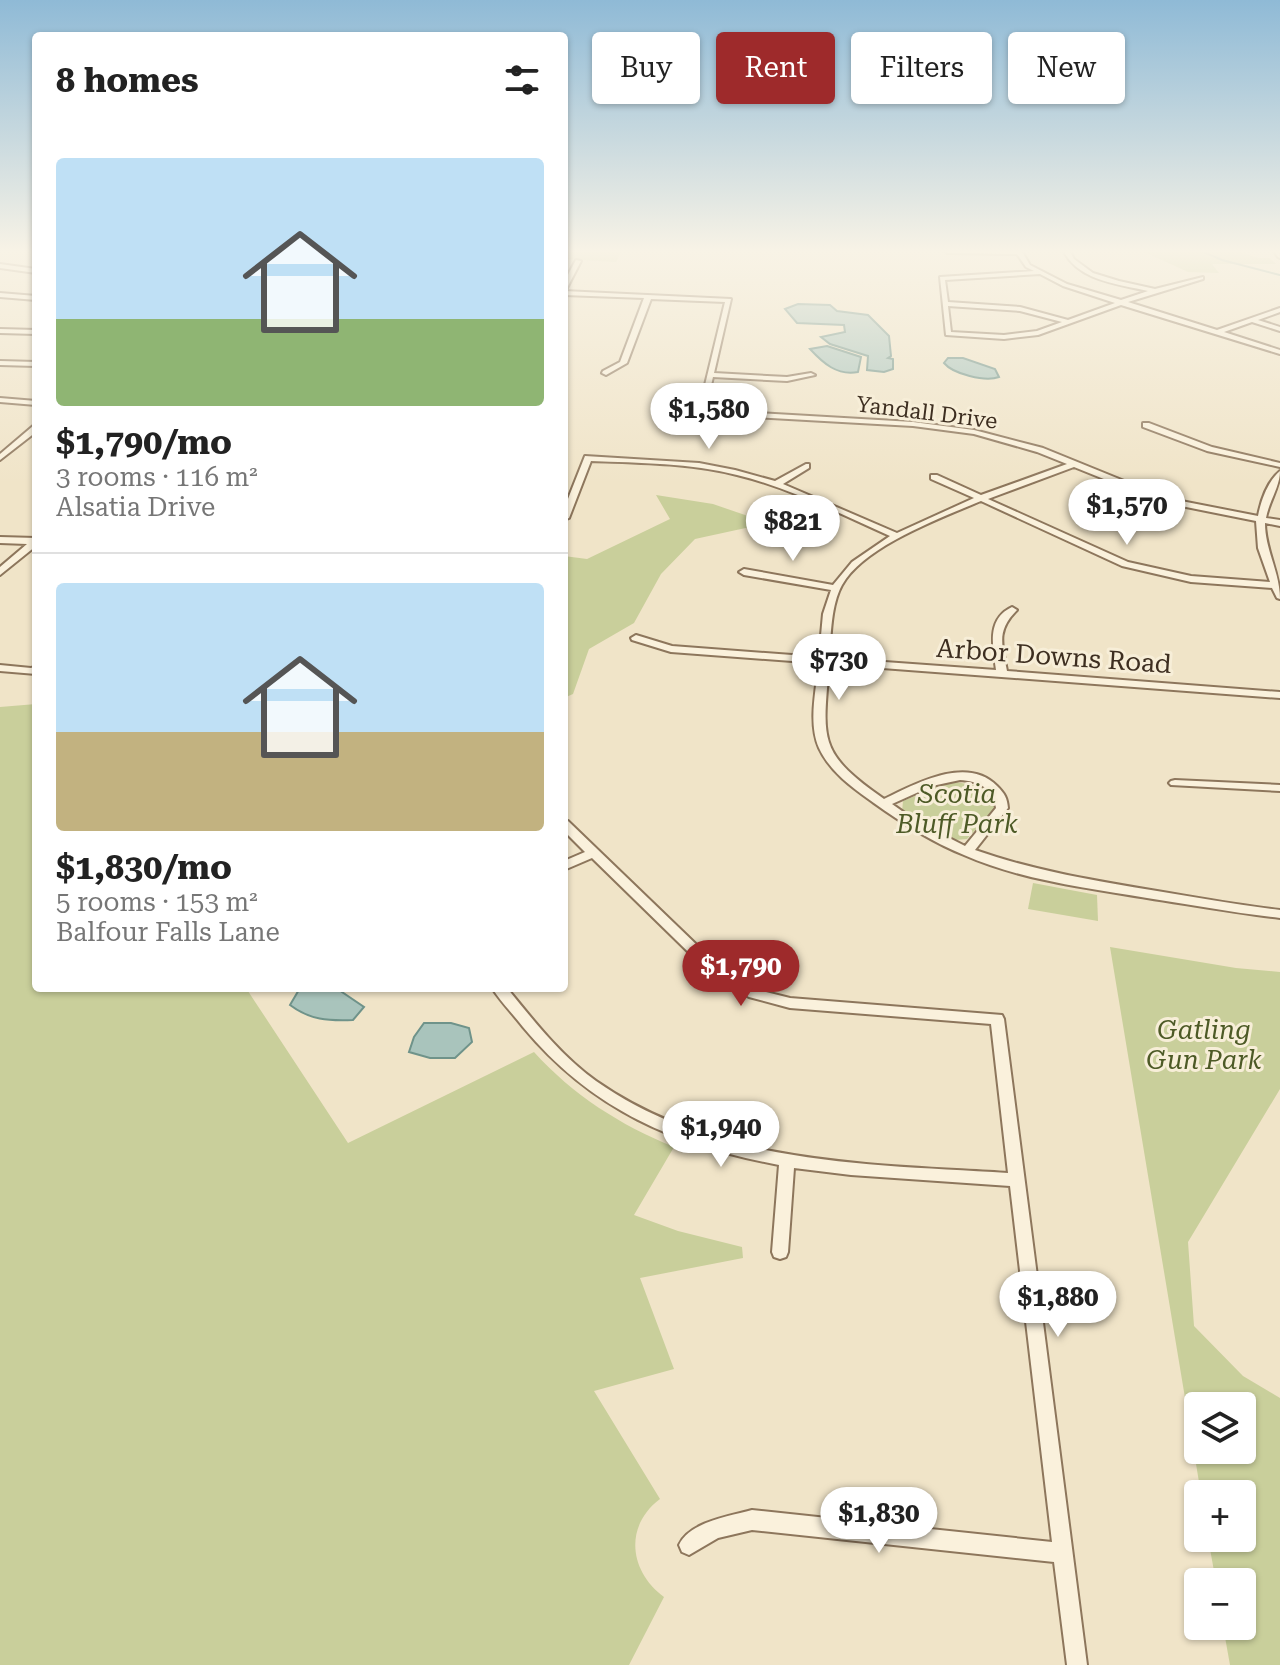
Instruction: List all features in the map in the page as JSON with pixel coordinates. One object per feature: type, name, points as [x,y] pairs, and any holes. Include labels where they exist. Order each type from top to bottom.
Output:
[{"type":"street","points":[[606,373],[623,363],[636,328]]},
{"type":"street","points":[[722,328],[711,375],[787,379],[811,375]]},
{"type":"street","points":[[948,328],[948,334],[1026,335],[1051,328]]},
{"type":"street","points":[[1204,328],[1280,352]]},
{"type":"street","points":[[1218,332],[1230,328]]},
{"type":"street","points":[[0,331],[32,332]]},
{"type":"street","points":[[0,363],[32,364]]},
{"type":"street","name":"Yandall Drive","points":[[711,375],[701,412],[947,428],[1013,441],[1164,500],[1280,523]]},
{"type":"street","points":[[0,400],[32,403]]},
{"type":"street","points":[[1146,425],[1210,449],[1280,465]]},
{"type":"street","points":[[0,458],[32,431]]},
{"type":"street","points":[[568,510],[588,458],[705,466],[776,484],[895,535]]},
{"type":"street","points":[[1074,464],[895,535],[862,557],[837,588],[827,618],[820,722],[825,748],[843,772],[883,804],[917,828],[967,852],[1039,876],[1280,914]]},
{"type":"street","points":[[776,484],[806,466]]},
{"type":"street","points":[[1280,473],[1264,501],[1259,519],[1259,543],[1280,596]]},
{"type":"street","points":[[934,477],[1096,553],[1143,569],[1216,582],[1276,585]]},
{"type":"street","points":[[0,540],[32,542]]},
{"type":"street","points":[[0,572],[32,545]]},
{"type":"street","points":[[744,572],[837,588]]},
{"type":"street","points":[[1002,674],[997,625],[1003,615],[1012,610]]},
{"type":"street","name":"Arbor Downs Road","points":[[636,638],[671,649],[1280,695]]},
{"type":"street","points":[[0,668],[32,670]]},
{"type":"street","points":[[883,804],[949,777],[971,777],[990,785],[1001,797],[1002,808],[967,852]]},
{"type":"street","points":[[1175,783],[1280,788]]},
{"type":"street","points":[[568,828],[716,972],[754,994],[799,1004],[997,1019],[1077,1665]]},
{"type":"street","points":[[568,864],[593,853]]},
{"type":"street","points":[[503,992],[569,1067],[612,1100],[682,1136],[749,1155],[787,1161],[1018,1180]]},
{"type":"street","points":[[780,1252],[787,1161]]},
{"type":"street","points":[[689,1545],[714,1529],[752,1520],[1063,1553]]},
{"type":"green space","points":[[656,495],[713,504],[768,523],[695,539],[661,574],[634,623],[589,649],[573,694],[568,696],[568,557],[587,559],[670,519]]},
{"type":"green space","points":[[32,704],[32,992],[249,992],[348,1143],[534,1052],[565,1082],[598,1107],[674,1147],[634,1215],[678,1231],[742,1247],[743,1258],[640,1278],[674,1369],[594,1391],[660,1499],[641,1522],[635,1548],[644,1575],[664,1597],[629,1665],[0,1665],[0,707]]},
{"type":"green space","name":"Scotia Bluff Park","points":[[950,781],[984,787],[996,801],[995,808],[967,839],[955,840],[902,812],[903,801]]},
{"type":"green space","points":[[1033,883],[1097,895],[1098,921],[1028,909]]},
{"type":"green space","name":"Gatling Gun Park","points":[[1110,947],[1236,968],[1280,972],[1280,1089],[1188,1242],[1194,1326],[1243,1376],[1280,1398],[1280,1665],[1230,1665],[1226,1640],[1256,1640],[1256,1568],[1213,1568],[1211,1552],[1256,1552],[1256,1480],[1199,1480],[1196,1464],[1256,1464],[1256,1392],[1184,1392]]},
{"type":"water","points":[[844,328],[881,328],[889,336],[891,356],[888,358],[893,359],[893,369],[884,372],[867,370],[868,356],[830,344],[821,337],[845,332]]},
{"type":"water","points":[[827,346],[861,357],[858,372],[837,370],[810,349]]},
{"type":"water","points":[[948,358],[963,358],[995,369],[999,377],[978,378],[962,374],[944,363]]},
{"type":"water","points":[[298,992],[342,992],[364,1007],[353,1020],[327,1020],[312,1017],[290,1005]]},
{"type":"water","points":[[424,1023],[451,1023],[469,1028],[472,1042],[455,1058],[430,1058],[409,1052],[414,1037]]}]
